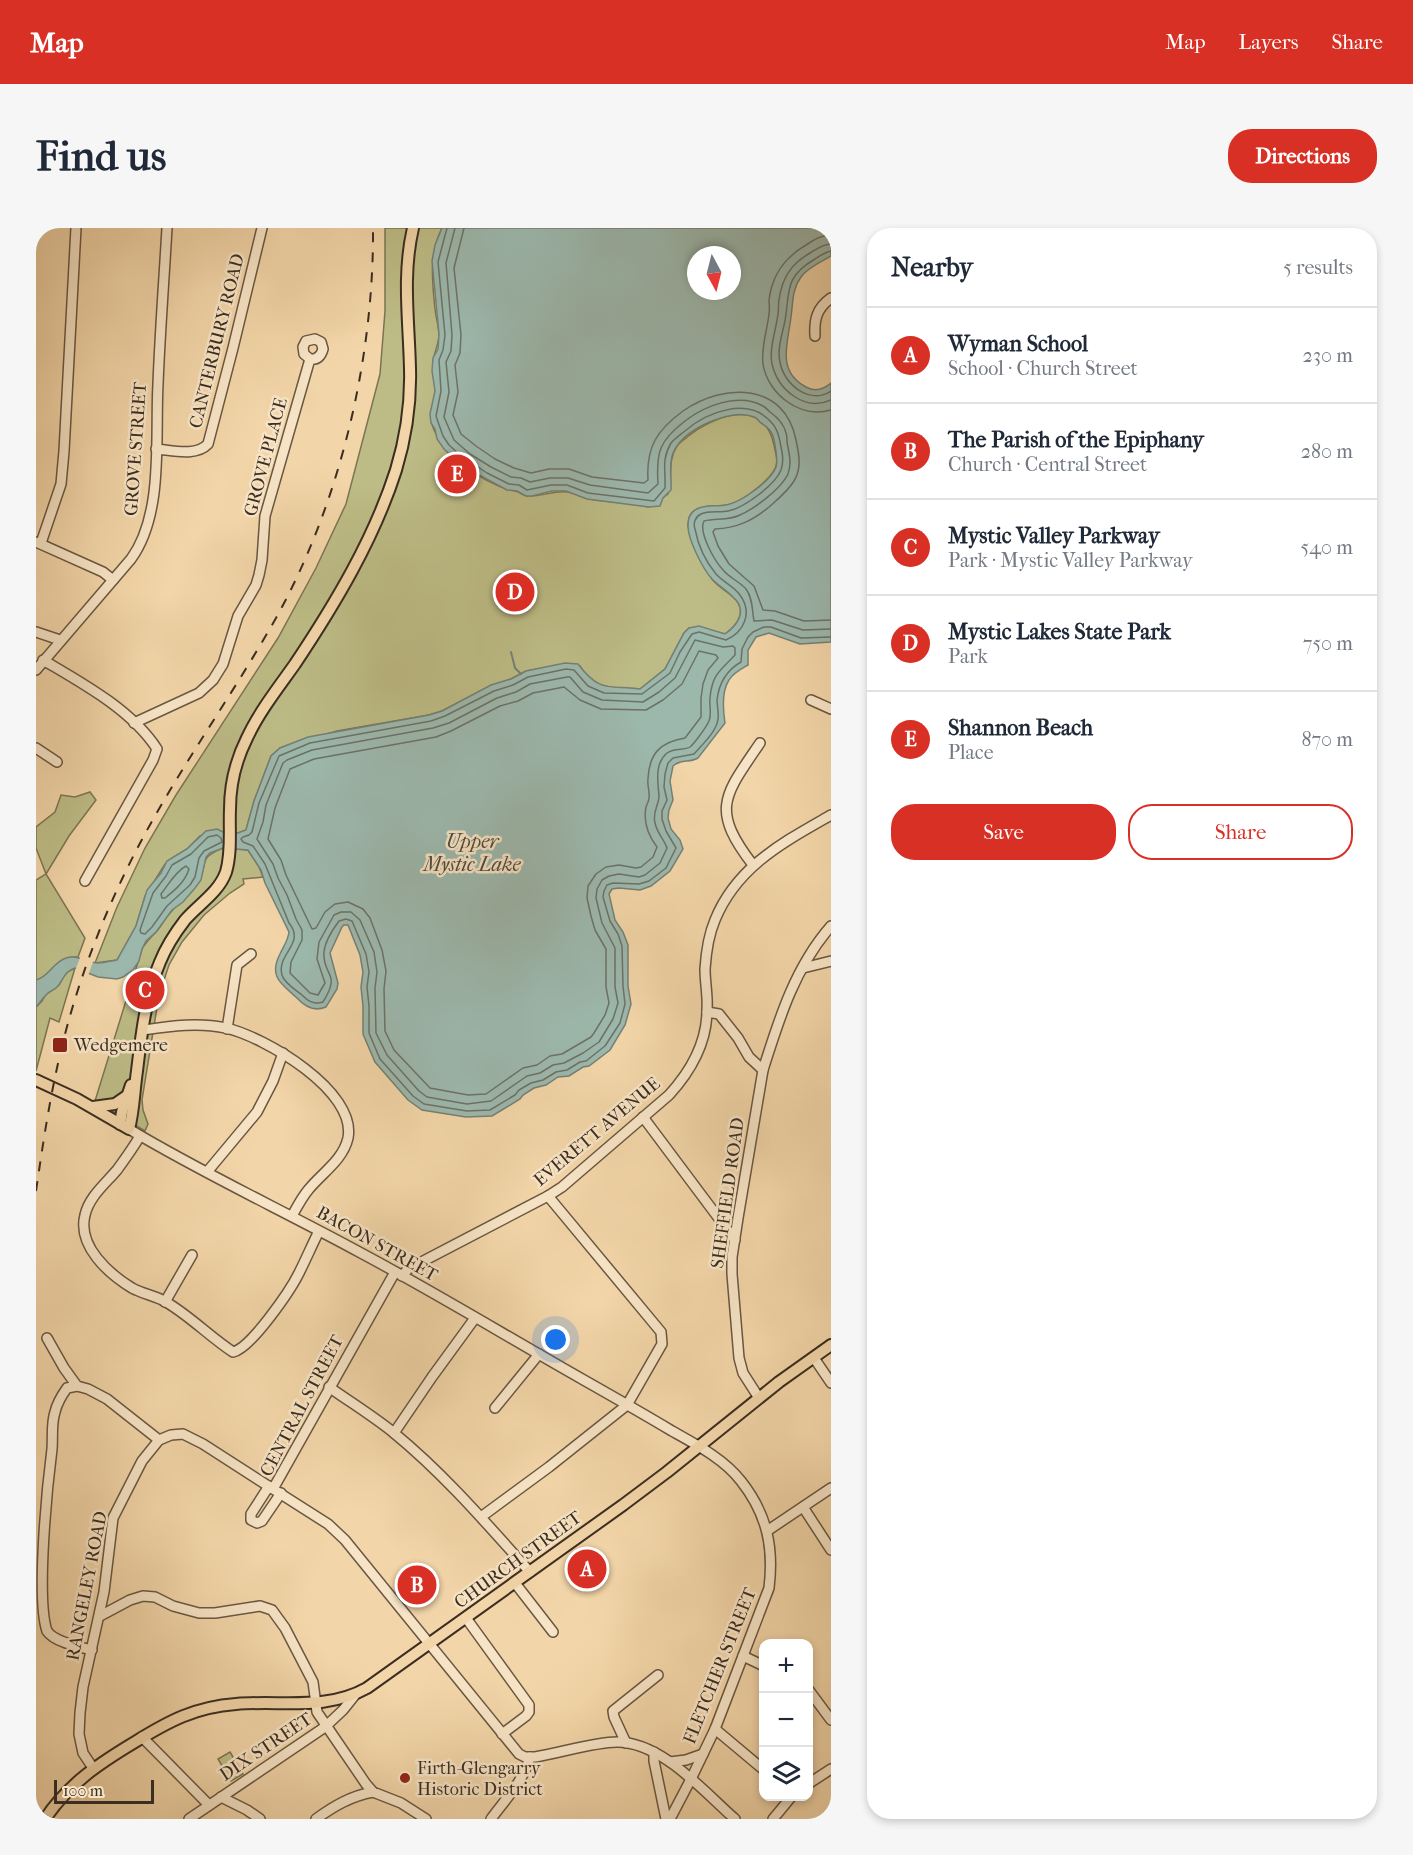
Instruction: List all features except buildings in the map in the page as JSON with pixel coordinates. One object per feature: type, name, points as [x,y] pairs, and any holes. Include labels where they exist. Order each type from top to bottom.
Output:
[{"type":"main road","points":[[124,1127],[137,1071],[151,987],[165,950],[185,921],[221,881],[227,867],[232,782],[247,737],[344,585],[381,509],[395,472],[404,438],[410,400],[406,285],[413,228]]},
{"type":"main road","points":[[124,1127],[121,1115],[137,1071]]},
{"type":"main road","name":"BACON STREET","points":[[36,1080],[90,1106],[124,1127]]},
{"type":"main road","points":[[90,1106],[112,1106],[128,1094]]},
{"type":"main road","name":"CHURCH STREET","points":[[45,1819],[72,1785],[93,1768],[180,1716],[214,1707],[249,1703],[314,1703],[335,1701],[355,1695],[429,1645],[667,1472],[779,1382],[831,1345]]},
{"type":"street","points":[[76,228],[64,451],[60,484],[39,542],[103,572],[114,580]]},
{"type":"street","name":"GROVE STREET","points":[[36,670],[114,580],[134,554],[147,526],[153,501],[167,228]]},
{"type":"street","name":"CANTERBURY ROAD","points":[[156,449],[196,452],[208,444],[262,228]]},
{"type":"street","points":[[814,336],[816,314],[831,298]]},
{"type":"street","name":"GROVE PLACE","points":[[134,723],[199,693],[213,680],[223,664],[239,613],[256,585],[259,575],[265,516],[310,358]]},
{"type":"street","points":[[36,632],[60,640]]},
{"type":"street","points":[[43,660],[93,690],[134,723],[156,747],[156,754],[85,881]]},
{"type":"street","points":[[810,700],[831,709]]},
{"type":"street","points":[[753,865],[738,847],[731,832],[726,817],[726,807],[727,798],[736,777],[760,743]]},
{"type":"street","points":[[36,748],[57,762]]},
{"type":"street","name":"EVERETT AVENUE","points":[[398,1274],[549,1196],[669,1095],[693,1063],[701,1044],[707,1012],[705,969],[714,921],[728,896],[753,865],[794,836],[831,814]]},
{"type":"street","name":"SHEFFIELD ROAD","points":[[759,1398],[743,1373],[739,1358],[732,1274],[735,1240],[763,1070],[783,1009],[812,949],[831,926]]},
{"type":"street","points":[[227,1029],[237,965],[250,954]]},
{"type":"street","points":[[803,968],[831,961]]},
{"type":"street","points":[[707,1012],[718,1014],[738,1038],[749,1058],[763,1070]]},
{"type":"street","points":[[143,1030],[204,1025],[227,1029],[259,1040],[283,1053],[311,1074],[337,1101],[343,1110],[348,1130],[344,1148],[338,1159],[309,1189],[292,1216]]},
{"type":"street","points":[[207,1172],[257,1112],[273,1081],[283,1053]]},
{"type":"street","points":[[643,1117],[735,1240]]},
{"type":"street","name":"BACON STREET","points":[[124,1127],[398,1274],[699,1446]]},
{"type":"street","points":[[140,1136],[124,1161],[91,1200],[83,1226],[87,1241],[105,1267],[133,1288],[165,1302],[233,1352],[239,1350],[257,1332],[283,1300],[299,1274],[319,1231]]},
{"type":"street","points":[[481,1517],[627,1405],[662,1344],[661,1332],[549,1196]]},
{"type":"street","points":[[165,1302],[192,1255]]},
{"type":"street","name":"CENTRAL STREET","points":[[398,1274],[329,1387],[274,1489],[328,1524],[345,1540],[518,1753],[530,1757]]},
{"type":"street","points":[[394,1433],[476,1318]]},
{"type":"street","points":[[47,1338],[77,1386]]},
{"type":"street","points":[[495,1408],[539,1354]]},
{"type":"street","points":[[814,1358],[831,1383]]},
{"type":"street","points":[[92,1650],[66,1643],[48,1633],[41,1621],[38,1606],[39,1542],[52,1447],[54,1413],[67,1388],[77,1386],[88,1389],[106,1399],[159,1440],[171,1435],[183,1434],[274,1489]]},
{"type":"street","points":[[329,1387],[394,1433],[481,1517],[530,1572]]},
{"type":"street","name":"RANGELEY ROAD","points":[[93,1768],[83,1753],[80,1713],[83,1687],[108,1570],[113,1518],[142,1461],[159,1440]]},
{"type":"street","name":"FLETCHER STREET","points":[[668,1819],[692,1779],[715,1729],[769,1588],[771,1571],[767,1531],[752,1496],[726,1466],[699,1446]]},
{"type":"street","points":[[767,1531],[831,1488]]},
{"type":"street","points":[[802,1507],[831,1550]]},
{"type":"street","points":[[515,1583],[553,1632]]},
{"type":"street","points":[[100,1616],[130,1600],[143,1596],[155,1597],[173,1606],[199,1613],[215,1613],[260,1606],[269,1608],[285,1628],[313,1682],[316,1712],[373,1792]]},
{"type":"street","points":[[466,1618],[529,1705],[526,1716],[502,1734]]},
{"type":"street","points":[[743,1656],[759,1664]]},
{"type":"street","points":[[626,1743],[613,1711],[658,1675]]},
{"type":"street","points":[[811,1693],[831,1720]]},
{"type":"street","name":"DIX STREET","points":[[189,1819],[326,1727],[355,1695]]},
{"type":"street","points":[[715,1729],[759,1766]]},
{"type":"street","points":[[142,1737],[209,1805]]},
{"type":"street","points":[[491,1819],[521,1778],[530,1757],[601,1744],[626,1743],[654,1752],[670,1762],[735,1819]]},
{"type":"street","points":[[654,1752],[654,1761],[668,1819]]},
{"type":"street","points":[[670,1762],[704,1754]]},
{"type":"street","points":[[813,1781],[831,1768]]},
{"type":"street","points":[[316,1819],[337,1804],[373,1792],[402,1803],[426,1819]]},
{"type":"street","points":[[221,1797],[260,1819]]},
{"type":"street","points":[[773,1819],[789,1801]]},
{"type":"shaded area","points":[[385,228],[442,228],[433,258],[432,278],[439,336],[433,362],[435,390],[431,421],[443,444],[453,455],[490,482],[527,496],[568,492],[590,499],[649,507],[668,494],[674,452],[687,437],[698,429],[724,417],[749,416],[760,420],[768,430],[774,445],[777,462],[771,474],[751,493],[737,502],[704,507],[692,512],[688,526],[712,579],[737,602],[740,607],[740,617],[725,634],[689,628],[665,669],[640,689],[614,688],[599,684],[592,681],[580,666],[526,671],[442,711],[337,731],[280,748],[271,756],[246,830],[238,833],[223,832],[200,836],[187,849],[165,864],[145,896],[136,926],[117,960],[95,963],[117,907],[145,848],[176,795],[278,638],[316,568],[346,504],[380,374],[385,311]]},
{"type":"shaded area","points":[[90,792],[96,800],[69,836],[46,874],[36,848],[36,827],[55,812],[61,795],[75,797]]},
{"type":"shaded area","points":[[223,848],[248,850],[263,877],[243,879],[244,884],[204,915],[182,942],[169,965],[159,995],[142,1100],[148,1124],[145,1131],[95,1101],[142,949],[169,914],[194,888],[201,877],[206,859]]},
{"type":"shaded area","points":[[46,874],[85,938],[78,957],[64,960],[47,975],[36,980],[36,880]]},
{"type":"shaded area","points":[[75,968],[59,1022],[50,1018],[36,1071],[36,1007],[46,994],[59,985],[65,973]]},
{"type":"shaded area","points":[[230,1752],[243,1774],[231,1781],[218,1759]]},
{"type":"water","name":"Upper Mystic Lake","points":[[442,228],[831,228],[831,256],[807,271],[796,286],[786,356],[791,373],[806,387],[819,389],[831,383],[831,642],[800,644],[769,633],[756,637],[748,650],[748,665],[737,671],[726,685],[723,701],[725,723],[698,758],[679,762],[673,766],[670,781],[673,800],[668,818],[671,829],[680,840],[683,849],[670,871],[651,886],[640,890],[612,889],[609,894],[615,920],[628,945],[628,986],[631,1004],[625,1025],[610,1050],[589,1066],[569,1076],[558,1077],[546,1085],[534,1088],[492,1116],[466,1117],[422,1110],[408,1100],[375,1062],[363,1034],[361,987],[363,972],[360,955],[348,925],[342,927],[330,953],[338,983],[326,1007],[314,1009],[307,1006],[282,984],[275,969],[289,932],[261,870],[248,850],[223,848],[206,857],[201,880],[146,941],[133,970],[117,979],[98,977],[75,968],[67,973],[58,986],[47,994],[36,1007],[36,980],[62,960],[75,957],[98,963],[117,960],[136,926],[147,890],[161,873],[167,861],[187,849],[206,831],[217,829],[223,832],[238,833],[246,830],[271,756],[280,748],[308,737],[429,715],[526,671],[565,663],[578,664],[592,680],[599,684],[640,689],[665,669],[689,628],[699,626],[725,634],[737,622],[740,607],[704,568],[690,539],[688,521],[695,510],[732,503],[768,479],[776,467],[777,460],[774,439],[770,430],[757,418],[735,415],[712,421],[691,432],[674,451],[671,462],[671,490],[663,498],[660,506],[649,507],[587,499],[566,491],[526,496],[517,491],[507,490],[456,460],[437,439],[431,423],[430,414],[435,391],[433,358],[438,349],[439,334],[432,261]]},
{"type":"pier","points":[[81,955],[94,959],[88,976],[75,971]]},
{"type":"waterway","points":[[511,652],[515,668],[521,674]]},
{"type":"railway","points":[[36,1191],[48,1114],[63,1043],[76,995],[102,923],[158,810],[276,618],[299,574],[335,479],[360,379],[372,278],[373,228]]},
{"type":"place","name":"Shannon Beach","points":[[457,474]]},
{"type":"place","name":"Mystic Lakes State Park","points":[[515,592]]},
{"type":"place","name":"Mystic Valley Parkway","points":[[145,990]]},
{"type":"place","name":"Wedgemere","points":[[60,1045]]},
{"type":"place","name":"Wyman School","points":[[587,1569]]},
{"type":"place","name":"The Parish of the Epiphany","points":[[417,1585]]},
{"type":"place","name":"Firth-Glengarry Historic District","points":[[405,1778]]}]
